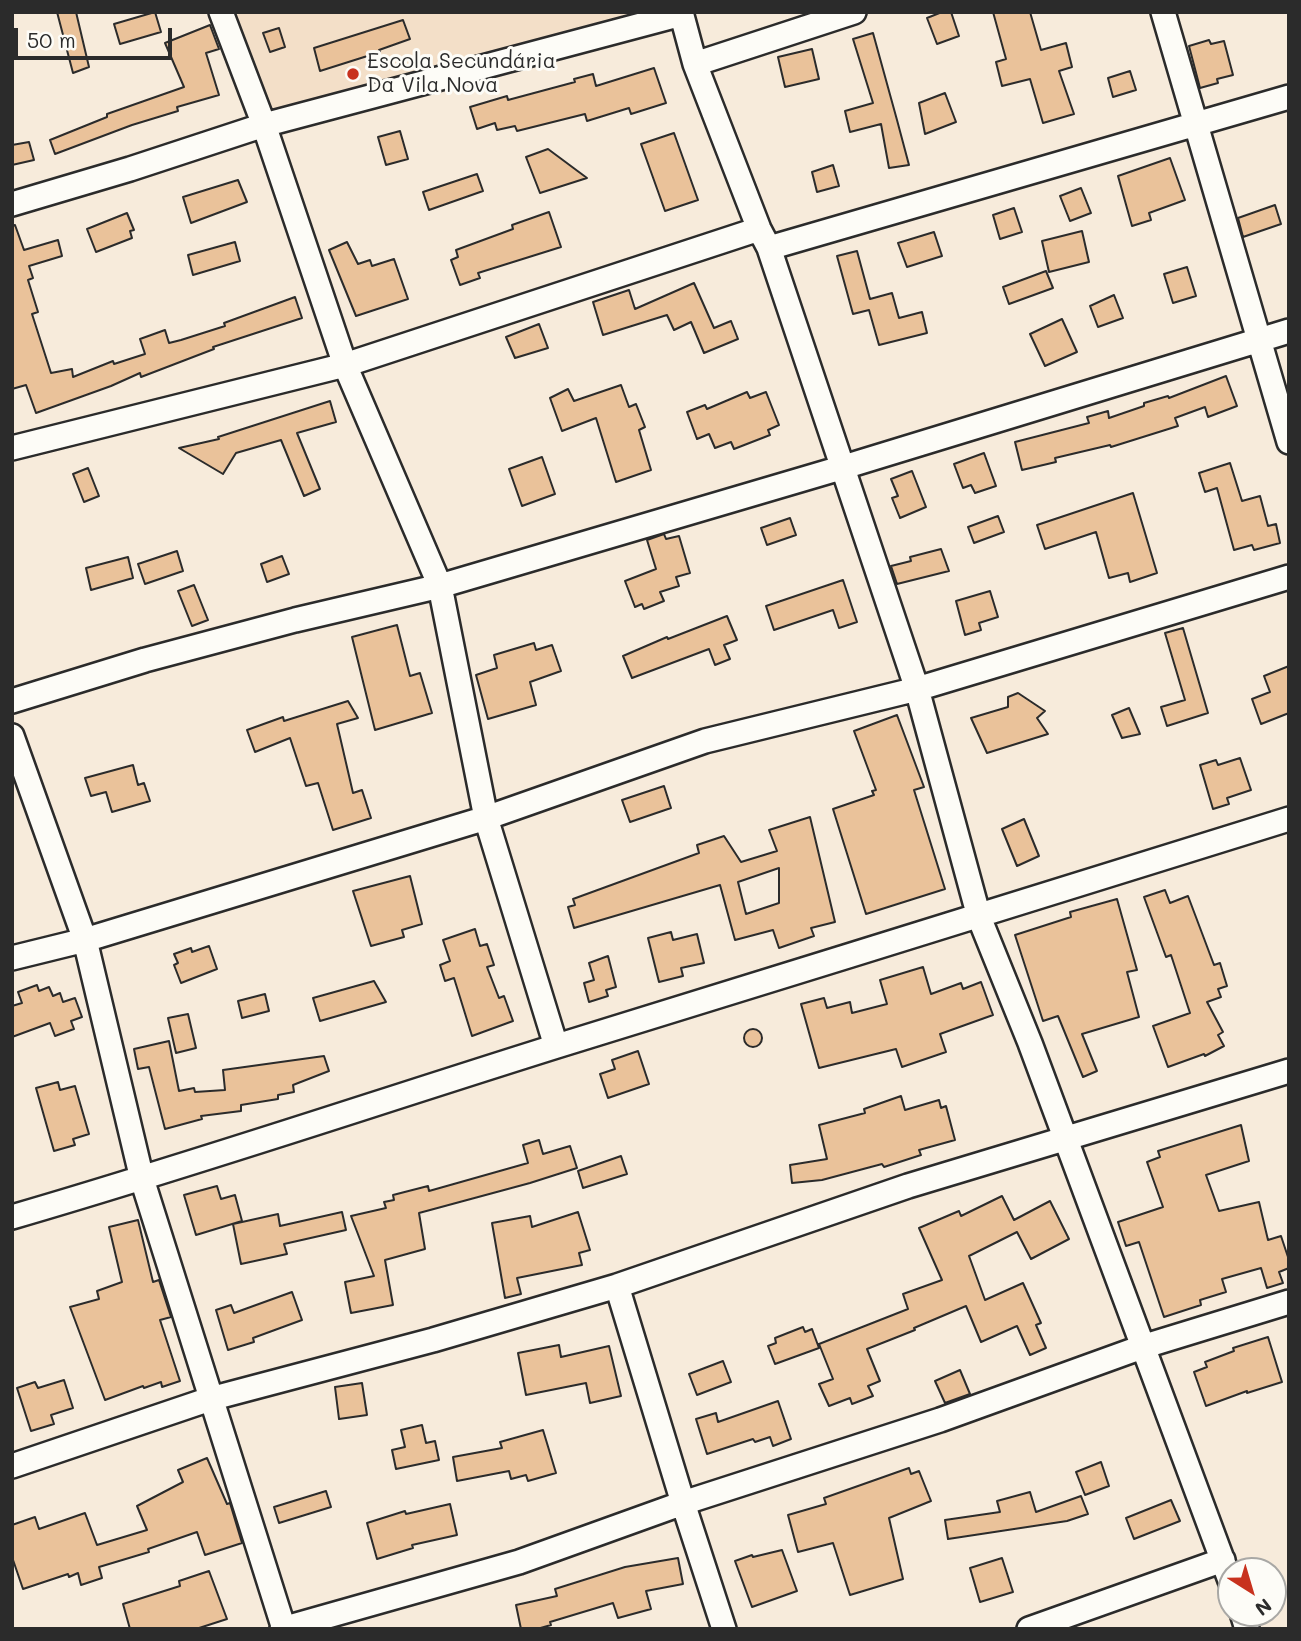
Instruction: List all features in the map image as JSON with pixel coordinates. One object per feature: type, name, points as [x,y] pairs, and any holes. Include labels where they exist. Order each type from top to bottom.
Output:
[{"type":"street","points":[[221,12],[264,125],[345,365],[440,586],[486,818],[556,1046]]},
{"type":"street","points":[[695,64],[854,12]]},
{"type":"street","points":[[1163,12],[1289,442]]},
{"type":"street","points":[[12,204],[264,125],[682,13],[695,64],[764,239],[844,467],[917,689],[979,917],[1030,1043],[1063,1138],[1222,1557]]},
{"type":"street","points":[[12,448],[345,365],[764,239],[1198,125],[1289,97]]},
{"type":"street","points":[[12,701],[145,660],[295,620],[440,586],[844,467],[1289,331]]},
{"type":"street","points":[[12,958],[85,940],[486,818],[705,741],[917,689],[1289,577]]},
{"type":"street","points":[[12,736],[85,940],[142,1179],[283,1629],[519,1562],[683,1503],[940,1420],[1142,1347],[1289,1302]]},
{"type":"street","points":[[12,1216],[142,1179],[556,1046],[1289,819]]},
{"type":"street","points":[[12,1466],[210,1399],[433,1340],[617,1286],[908,1186],[1289,1071]]},
{"type":"street","points":[[617,1286],[724,1629]]},
{"type":"street","points":[[1030,1629],[1217,1562]]},
{"type":"shaded area","name":"Escola Secundária Da Vila Nova","points":[[226,12],[656,12],[264,137]]},
{"type":"building","points":[[57,12],[76,12],[89,67],[73,73]]},
{"type":"building","points":[[155,12],[161,32],[120,44],[114,24]]},
{"type":"building","points":[[942,12],[951,12],[959,36],[937,44],[927,18]]},
{"type":"building","points":[[993,12],[1030,12],[1041,50],[1066,43],[1072,67],[1059,71],[1074,114],[1043,123],[1030,79],[1002,86],[996,62],[1006,59]]},
{"type":"building","points":[[403,20],[410,39],[379,50],[380,52],[320,71],[314,48]]},
{"type":"building","points":[[210,25],[219,49],[206,53],[219,95],[177,107],[178,111],[55,154],[50,140],[107,117],[107,114],[184,87],[165,43]]},
{"type":"building","points":[[279,28],[285,47],[270,52],[263,33]]},
{"type":"building","points":[[873,33],[909,165],[889,168],[881,124],[850,132],[845,111],[873,103],[853,39]]},
{"type":"building","points":[[1209,40],[1211,44],[1224,41],[1233,75],[1217,79],[1218,83],[1200,88],[1189,46]]},
{"type":"building","points":[[812,49],[819,79],[785,87],[778,57]]},
{"type":"building","points":[[654,68],[666,103],[631,114],[629,108],[587,121],[585,114],[517,131],[515,126],[497,130],[495,123],[477,129],[470,107],[507,96],[508,100],[575,82],[574,79],[593,74],[596,86]]},
{"type":"building","points":[[1130,71],[1136,90],[1113,97],[1108,78]]},
{"type":"building","points":[[945,93],[956,122],[925,134],[919,103]]},
{"type":"building","points":[[400,131],[408,159],[386,165],[378,137]]},
{"type":"building","points":[[674,133],[698,200],[665,211],[641,144]]},
{"type":"building","points":[[29,142],[34,160],[12,165],[12,145]]},
{"type":"building","points":[[548,149],[587,178],[540,193],[526,157]]},
{"type":"building","points":[[1170,158],[1185,200],[1149,213],[1151,220],[1132,226],[1118,176]]},
{"type":"building","points":[[833,165],[839,186],[817,192],[812,172]]},
{"type":"building","points":[[477,174],[483,191],[429,210],[423,192]]},
{"type":"building","points":[[238,180],[247,202],[191,223],[183,197]]},
{"type":"building","points":[[1081,188],[1091,213],[1070,221],[1060,196]]},
{"type":"building","points":[[1275,205],[1281,224],[1243,237],[1238,218]]},
{"type":"building","points":[[1014,208],[1022,232],[1000,239],[993,215]]},
{"type":"building","points":[[549,212],[561,247],[478,273],[480,278],[460,285],[451,260],[458,257],[456,250],[513,229],[512,225]]},
{"type":"building","points":[[127,213],[134,230],[130,231],[132,238],[96,252],[87,229]]},
{"type":"building","points":[[15,225],[24,250],[58,240],[62,256],[29,266],[33,278],[28,280],[38,312],[32,314],[51,373],[72,369],[73,377],[113,361],[114,364],[145,354],[140,339],[165,330],[169,343],[181,340],[225,326],[224,323],[295,297],[302,318],[213,347],[214,349],[141,377],[140,373],[36,413],[26,385],[12,389],[12,226]]},
{"type":"building","points":[[1082,231],[1089,262],[1049,272],[1042,241]]},
{"type":"building","points":[[934,232],[942,256],[907,267],[898,243]]},
{"type":"building","points":[[235,242],[240,261],[193,275],[188,255]]},
{"type":"building","points":[[347,242],[358,264],[370,260],[372,266],[394,259],[408,299],[356,316],[329,250]]},
{"type":"building","points":[[857,251],[870,299],[892,293],[899,318],[922,312],[927,333],[879,345],[869,310],[853,314],[837,256]]},
{"type":"building","points":[[1187,267],[1196,296],[1173,303],[1164,274]]},
{"type":"building","points":[[1046,271],[1053,288],[1009,304],[1003,287]]},
{"type":"building","points":[[694,283],[714,328],[731,321],[738,339],[704,353],[691,322],[674,330],[667,315],[603,335],[593,302],[629,290],[635,309]]},
{"type":"building","points":[[1114,295],[1123,318],[1098,327],[1090,306]]},
{"type":"building","points":[[1062,319],[1077,352],[1045,366],[1030,334]]},
{"type":"building","points":[[539,324],[548,348],[515,358],[506,337]]},
{"type":"building","points":[[1226,376],[1237,406],[1208,417],[1205,407],[1175,418],[1178,426],[1111,447],[1110,445],[1055,458],[1056,462],[1022,470],[1015,442],[1089,423],[1087,417],[1108,411],[1109,418],[1144,406],[1144,403],[1168,396],[1169,398]]},
{"type":"building","points":[[621,385],[629,407],[636,404],[645,427],[639,430],[651,470],[616,482],[596,418],[562,431],[550,398],[568,389],[574,401]]},
{"type":"building","points":[[747,392],[750,398],[766,392],[779,425],[768,430],[770,435],[734,449],[731,442],[715,448],[709,434],[697,439],[687,412],[705,405],[707,409]]},
{"type":"building","points":[[330,401],[336,422],[297,433],[320,489],[304,496],[281,440],[236,453],[223,474],[179,448],[219,439],[218,437]]},
{"type":"building","points":[[984,453],[996,486],[975,493],[971,485],[963,488],[954,464]]},
{"type":"building","points":[[542,457],[555,494],[522,506],[509,469]]},
{"type":"building","points":[[1230,463],[1242,501],[1260,496],[1268,526],[1276,524],[1280,543],[1254,550],[1252,545],[1234,550],[1217,488],[1205,492],[1199,473]]},
{"type":"building","points":[[88,468],[99,496],[84,502],[73,474]]},
{"type":"building","points":[[912,471],[926,507],[900,518],[892,498],[898,496],[891,479]]},
{"type":"building","points":[[1133,493],[1157,573],[1130,582],[1128,573],[1109,578],[1096,532],[1045,549],[1037,525]]},
{"type":"building","points":[[998,516],[1004,532],[974,543],[968,527]]},
{"type":"building","points":[[790,518],[796,535],[767,545],[761,528]]},
{"type":"building","points":[[664,534],[666,539],[679,536],[690,573],[676,577],[679,586],[660,592],[664,601],[644,609],[642,604],[635,607],[625,581],[656,569],[647,540]]},
{"type":"building","points":[[941,549],[949,571],[897,584],[891,566],[911,561],[910,557]]},
{"type":"building","points":[[177,551],[183,571],[145,584],[138,564]]},
{"type":"building","points":[[282,556],[289,574],[267,582],[261,564]]},
{"type":"building","points":[[128,557],[133,578],[91,590],[86,568]]},
{"type":"building","points":[[843,580],[857,622],[839,628],[833,610],[774,630],[766,606]]},
{"type":"building","points":[[194,585],[208,620],[192,626],[178,591]]},
{"type":"building","points":[[990,591],[998,617],[979,623],[981,630],[965,635],[956,601]]},
{"type":"building","points":[[727,616],[737,640],[724,645],[730,659],[715,665],[709,649],[632,678],[623,656]]},
{"type":"building","points":[[397,625],[410,676],[420,673],[432,713],[375,730],[352,637]]},
{"type":"building","points":[[1183,628],[1208,713],[1167,726],[1161,707],[1185,700],[1165,633]]},
{"type":"building","points":[[534,643],[536,650],[552,645],[561,671],[530,682],[536,705],[488,719],[476,675],[497,668],[494,655]]},
{"type":"building","points":[[1289,666],[1289,713],[1261,724],[1252,699],[1270,692],[1264,676]]},
{"type":"building","points":[[1018,693],[1045,711],[1037,718],[1048,734],[987,753],[971,718],[1008,707],[1008,697]]},
{"type":"building","points":[[348,701],[358,718],[337,724],[353,793],[362,790],[371,818],[333,830],[318,783],[306,786],[290,738],[255,752],[247,730],[283,717],[284,721]]},
{"type":"building","points":[[1129,708],[1140,734],[1122,738],[1112,715]]},
{"type":"building","points":[[897,715],[924,787],[914,790],[945,889],[866,914],[833,809],[874,795],[872,791],[876,790],[854,731]]},
{"type":"building","points":[[1240,758],[1251,790],[1227,798],[1229,804],[1213,809],[1200,765],[1216,760],[1218,765]]},
{"type":"building","points":[[133,765],[138,785],[144,783],[150,801],[112,812],[106,792],[91,796],[85,778]]},
{"type":"building","points":[[664,786],[671,808],[630,822],[622,800]]},
{"type":"building","points":[[810,817],[835,922],[811,928],[814,936],[779,948],[773,930],[735,940],[720,885],[574,928],[568,907],[575,905],[573,899],[699,853],[697,845],[724,836],[741,862],[777,851],[769,830]],"holes":[[[779,868],[779,903],[746,914],[738,882]]]},
{"type":"building","points":[[1024,819],[1039,856],[1017,866],[1002,829]]},
{"type":"building","points":[[410,876],[422,924],[402,930],[404,937],[371,946],[353,891]]},
{"type":"building","points":[[1165,890],[1170,903],[1188,896],[1214,965],[1220,963],[1227,986],[1218,989],[1221,997],[1207,1002],[1223,1032],[1218,1035],[1224,1046],[1205,1056],[1204,1054],[1168,1067],[1153,1026],[1190,1013],[1171,955],[1166,957],[1144,897]]},
{"type":"building","points":[[1117,899],[1137,970],[1127,972],[1139,1017],[1082,1034],[1097,1071],[1083,1077],[1058,1016],[1043,1021],[1015,935],[1071,917],[1070,912]]},
{"type":"building","points":[[475,929],[480,946],[487,944],[494,965],[487,967],[499,998],[504,996],[513,1021],[472,1036],[454,978],[445,981],[440,965],[450,961],[443,940]]},
{"type":"building","points":[[671,932],[673,940],[697,934],[704,963],[681,968],[683,976],[659,982],[648,938]]},
{"type":"building","points":[[209,946],[217,969],[181,983],[174,965],[178,963],[174,954]]},
{"type":"building","points":[[608,956],[616,987],[606,990],[608,996],[589,1002],[584,983],[594,980],[589,963]]},
{"type":"building","points":[[923,967],[931,994],[961,983],[963,989],[981,982],[993,1015],[940,1034],[946,1052],[902,1067],[896,1049],[819,1068],[801,1004],[824,998],[827,1008],[850,1002],[852,1013],[887,1004],[880,980]]},
{"type":"building","points":[[374,981],[386,1002],[320,1021],[313,998]]},
{"type":"building","points":[[37,985],[39,991],[49,987],[53,996],[60,993],[63,1002],[75,998],[82,1017],[71,1021],[74,1029],[55,1036],[50,1023],[12,1037],[12,1006],[22,1003],[18,992]]},
{"type":"building","points":[[265,994],[269,1011],[242,1018],[238,1001]]},
{"type":"building","points":[[188,1014],[196,1048],[176,1053],[168,1018]]},
{"type":"building","points":[[749,1029],[757,1029],[762,1038],[760,1045],[749,1047],[744,1042],[744,1034]]},
{"type":"building","points":[[169,1041],[179,1091],[194,1088],[195,1092],[225,1090],[223,1070],[324,1056],[329,1071],[293,1085],[294,1092],[278,1095],[278,1099],[241,1105],[241,1111],[201,1116],[202,1119],[165,1129],[149,1067],[138,1069],[134,1049]]},
{"type":"building","points":[[638,1051],[649,1084],[608,1098],[600,1074],[615,1069],[612,1060]]},
{"type":"building","points":[[58,1082],[60,1090],[75,1086],[89,1134],[73,1139],[75,1145],[54,1151],[36,1088]]},
{"type":"building","points":[[901,1096],[905,1110],[939,1100],[941,1108],[946,1106],[955,1140],[919,1150],[921,1155],[884,1167],[882,1164],[822,1180],[792,1183],[790,1165],[827,1159],[819,1125],[865,1113],[864,1109]]},
{"type":"building","points":[[1241,1125],[1249,1161],[1206,1175],[1219,1211],[1259,1202],[1268,1240],[1281,1236],[1289,1260],[1289,1268],[1279,1272],[1283,1283],[1267,1288],[1261,1268],[1222,1279],[1226,1292],[1200,1300],[1201,1305],[1164,1317],[1139,1242],[1126,1246],[1118,1222],[1163,1207],[1147,1162],[1160,1157],[1158,1151]]},
{"type":"building","points":[[539,1140],[543,1154],[570,1146],[577,1168],[419,1213],[425,1249],[385,1260],[393,1305],[351,1313],[345,1282],[374,1276],[351,1216],[386,1208],[384,1202],[394,1200],[393,1195],[428,1186],[429,1191],[528,1163],[523,1145]]},
{"type":"building","points":[[621,1156],[627,1174],[583,1188],[578,1171]]},
{"type":"building","points":[[217,1186],[221,1199],[235,1195],[242,1221],[196,1235],[184,1195]]},
{"type":"building","points":[[1002,1196],[1014,1220],[1050,1201],[1069,1239],[1031,1259],[1017,1232],[969,1256],[985,1300],[1023,1283],[1041,1323],[1036,1325],[1046,1348],[1030,1355],[1017,1326],[981,1342],[966,1306],[867,1349],[880,1381],[868,1386],[873,1396],[852,1404],[850,1398],[829,1406],[819,1384],[833,1379],[819,1344],[908,1309],[903,1294],[942,1280],[919,1228],[959,1211],[961,1216]]},
{"type":"building","points":[[342,1212],[346,1230],[284,1244],[287,1254],[241,1264],[233,1224],[278,1214],[280,1226]]},
{"type":"building","points":[[578,1212],[590,1250],[579,1253],[582,1265],[517,1278],[521,1294],[505,1298],[492,1223],[530,1216],[532,1227]]},
{"type":"building","points":[[138,1220],[153,1282],[159,1280],[171,1317],[160,1320],[180,1381],[162,1387],[161,1382],[144,1388],[143,1386],[105,1400],[70,1307],[99,1299],[97,1291],[122,1282],[109,1227]]},
{"type":"building","points":[[292,1292],[302,1320],[253,1338],[254,1342],[228,1350],[216,1310],[231,1305],[234,1313]]},
{"type":"building","points":[[803,1327],[805,1332],[812,1329],[819,1348],[775,1364],[768,1346],[776,1343],[775,1338]]},
{"type":"building","points":[[1268,1337],[1282,1382],[1206,1406],[1194,1372],[1207,1367],[1205,1362],[1234,1351],[1233,1348]]},
{"type":"building","points":[[559,1345],[561,1357],[609,1346],[621,1396],[590,1403],[586,1383],[526,1395],[518,1353]]},
{"type":"building","points":[[723,1361],[731,1382],[697,1395],[689,1374]]},
{"type":"building","points":[[960,1370],[970,1394],[945,1403],[935,1381]]},
{"type":"building","points":[[64,1380],[73,1408],[51,1415],[54,1424],[31,1431],[17,1388],[35,1382],[38,1388]]},
{"type":"building","points":[[362,1383],[367,1415],[339,1419],[335,1387]]},
{"type":"building","points":[[778,1401],[791,1439],[773,1446],[770,1437],[755,1442],[753,1439],[707,1454],[696,1419],[716,1413],[718,1422]]},
{"type":"building","points":[[422,1425],[426,1443],[435,1441],[439,1460],[396,1469],[392,1450],[405,1447],[401,1430]]},
{"type":"building","points":[[543,1430],[556,1473],[528,1481],[526,1475],[511,1479],[509,1471],[457,1481],[453,1457],[502,1448],[500,1442]]},
{"type":"building","points":[[207,1458],[227,1504],[230,1503],[242,1543],[205,1555],[197,1532],[148,1549],[149,1552],[99,1567],[102,1578],[81,1585],[78,1573],[23,1589],[12,1557],[12,1525],[35,1517],[39,1529],[85,1513],[97,1545],[147,1530],[137,1506],[183,1482],[178,1470]]},
{"type":"building","points":[[1101,1462],[1109,1486],[1085,1495],[1076,1472]]},
{"type":"building","points":[[909,1468],[911,1474],[919,1471],[931,1501],[889,1518],[903,1579],[850,1595],[833,1543],[798,1552],[788,1515],[826,1504],[824,1498]]},
{"type":"building","points":[[326,1491],[331,1507],[279,1523],[274,1507]]},
{"type":"building","points":[[1030,1492],[1036,1512],[1081,1496],[1088,1514],[1067,1521],[948,1539],[945,1520],[1000,1512],[997,1501]]},
{"type":"building","points":[[1171,1500],[1180,1521],[1134,1539],[1126,1518]]},
{"type":"building","points":[[450,1504],[457,1535],[412,1545],[413,1548],[377,1559],[367,1523],[405,1511],[406,1514]]},
{"type":"building","points":[[782,1550],[797,1591],[752,1607],[735,1561]]},
{"type":"building","points":[[678,1558],[683,1584],[646,1591],[651,1609],[618,1618],[613,1603],[550,1622],[551,1625],[537,1629],[521,1629],[516,1605],[557,1596],[555,1589],[625,1567]]},
{"type":"building","points":[[1002,1558],[1013,1592],[980,1602],[970,1568]]},
{"type":"building","points":[[209,1571],[227,1619],[196,1629],[130,1629],[123,1604],[180,1586],[179,1581]]},
{"type":"place","name":"Escola Secundária Da Vila Nova","points":[[353,74]]}]
